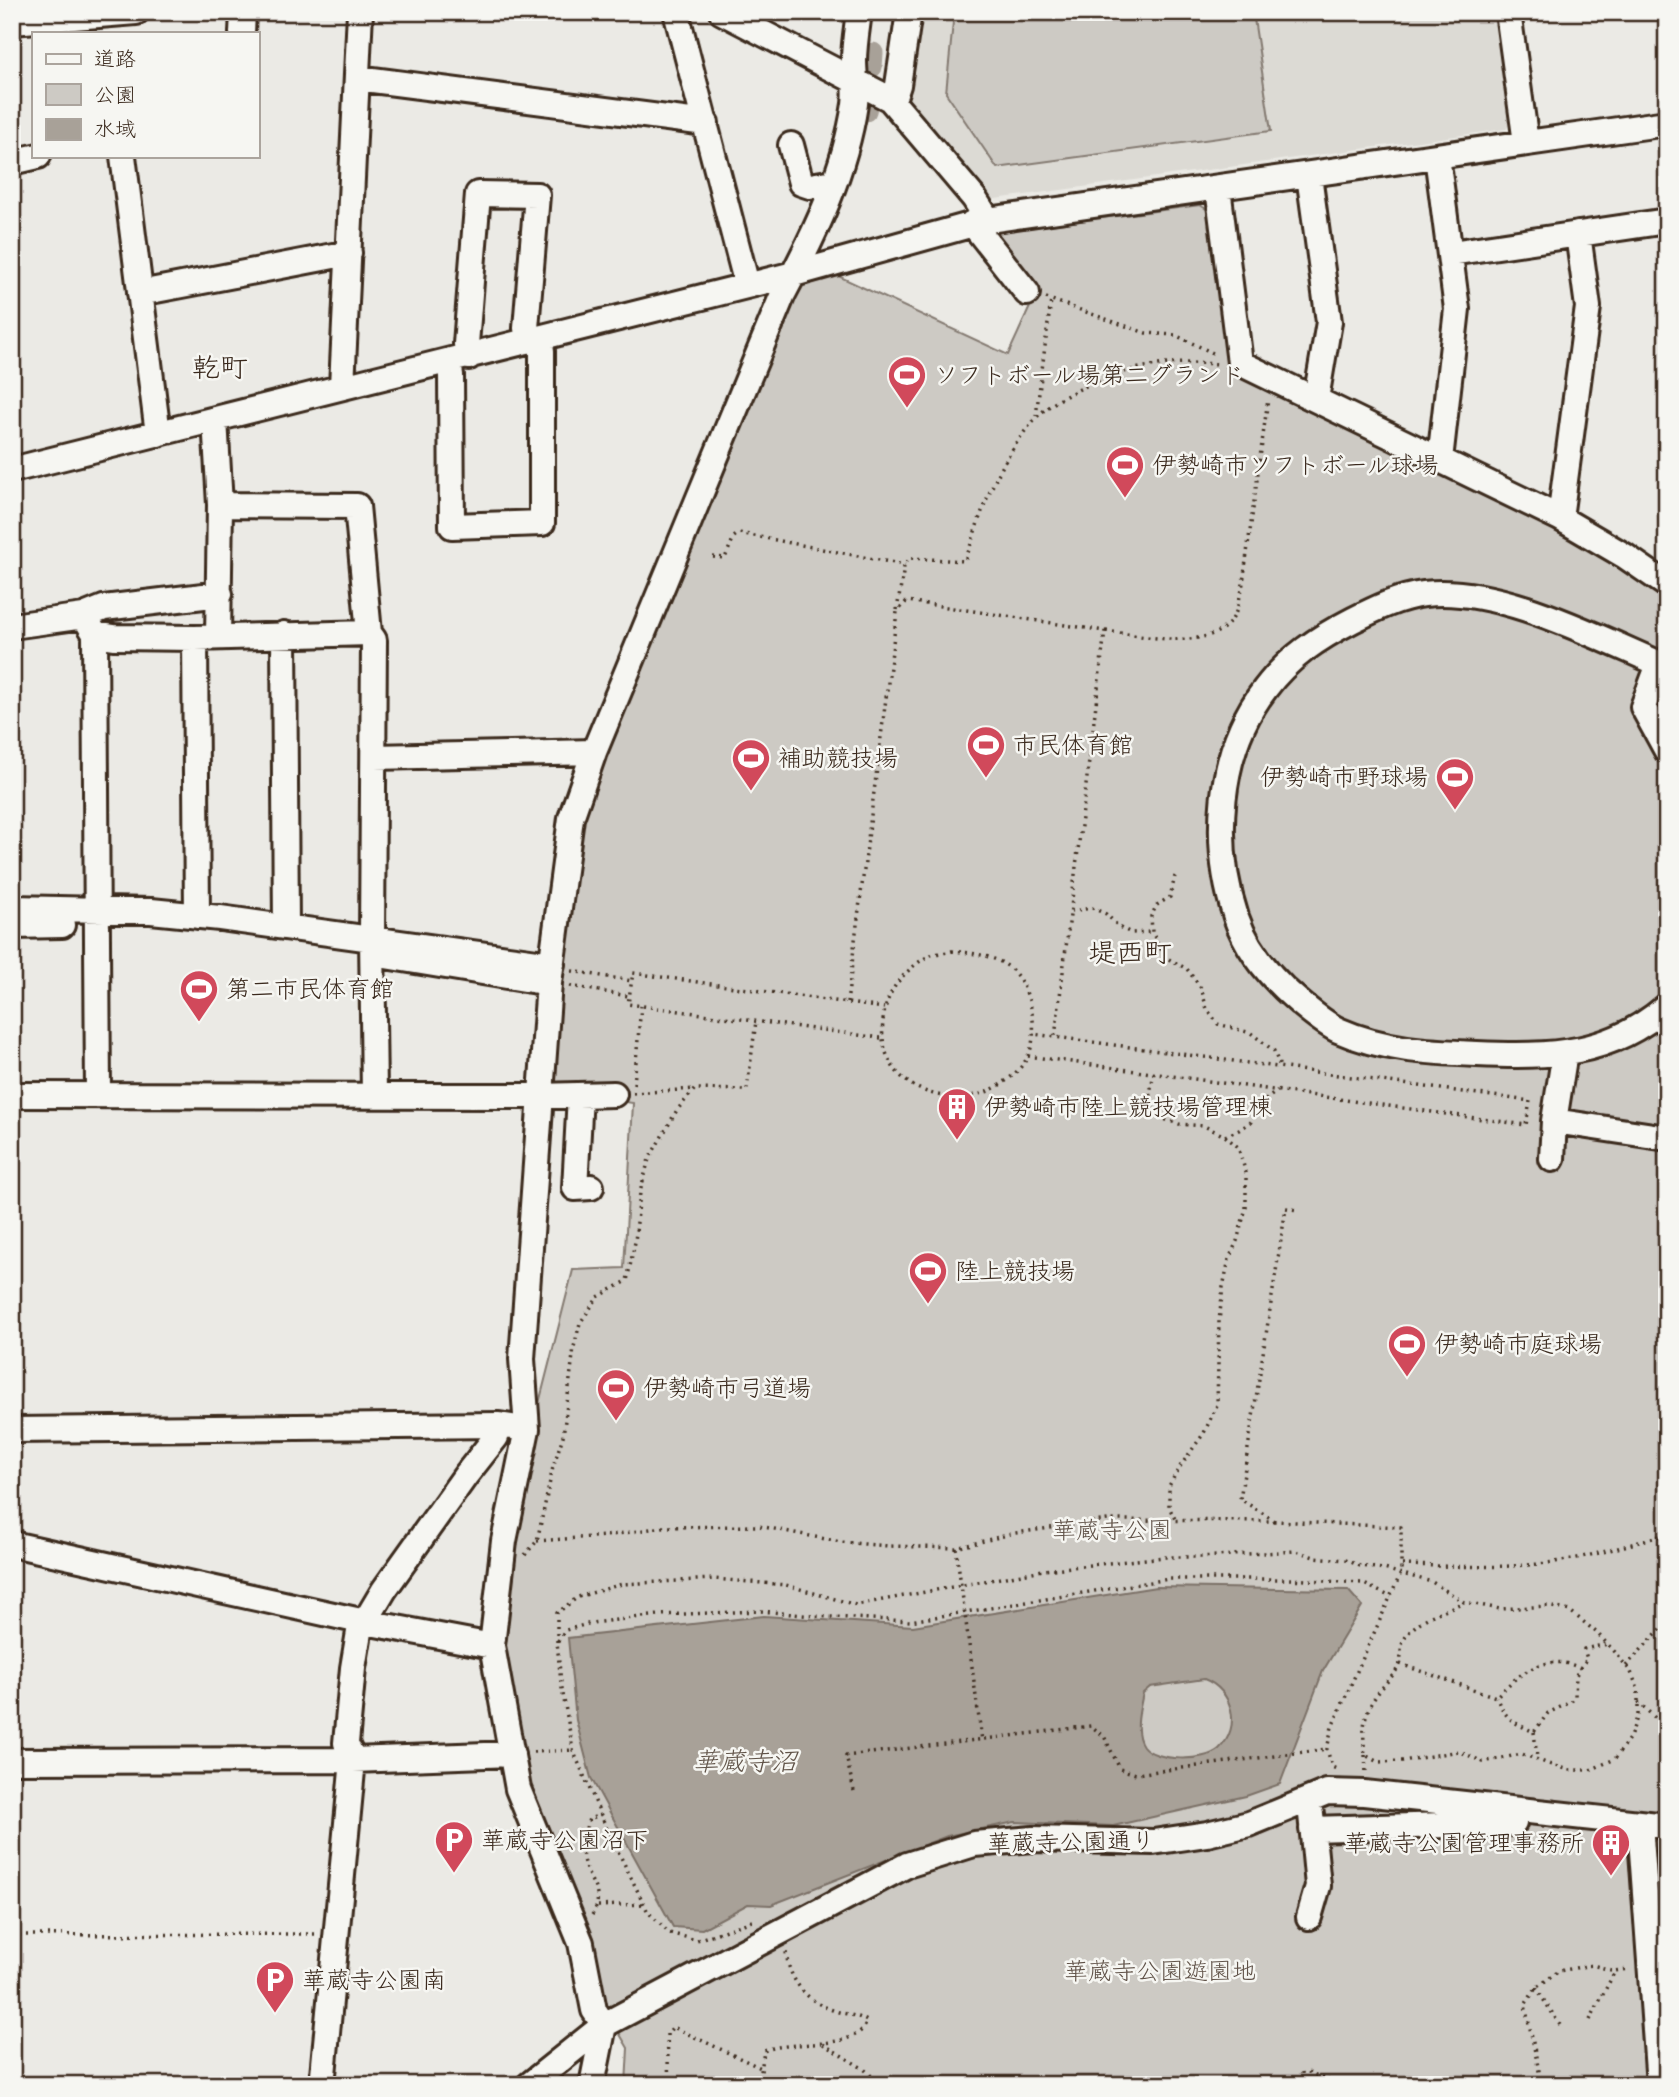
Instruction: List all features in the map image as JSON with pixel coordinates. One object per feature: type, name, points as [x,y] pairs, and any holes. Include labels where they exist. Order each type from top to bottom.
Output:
[{"type":"street","points":[[12,22],[136,12]]},
{"type":"street","points":[[242,32],[243,12]]},
{"type":"street","points":[[342,386],[360,12]]},
{"type":"street","points":[[676,12],[747,285]]},
{"type":"street","points":[[722,12],[749,19],[890,99],[974,198],[980,221],[1039,296]]},
{"type":"street","points":[[592,2085],[604,2025],[594,2010],[581,1943],[522,1802],[516,1753],[492,1646],[504,1541],[527,1429],[522,1359],[540,1096],[557,976],[571,818],[593,752],[783,294],[805,253],[834,182],[848,139],[855,100],[854,61],[859,12]]},
{"type":"street","points":[[890,99],[898,85],[909,12]]},
{"type":"street","points":[[1508,12],[1526,143]]},
{"type":"street","points":[[357,78],[706,123]]},
{"type":"street","points":[[12,470],[794,274],[980,221],[1667,123]]},
{"type":"street","points":[[791,145],[801,183],[810,186],[834,182]]},
{"type":"street","points":[[1437,156],[1457,309],[1441,451],[1437,457]]},
{"type":"street","points":[[12,162],[32,157]]},
{"type":"street","points":[[123,158],[158,434]]},
{"type":"street","points":[[1309,175],[1329,321],[1316,399]]},
{"type":"street","points":[[1218,188],[1240,363],[1560,518],[1625,555],[1667,585]]},
{"type":"street","points":[[478,194],[537,195],[526,328],[534,339],[542,351],[542,523],[452,526],[451,374],[466,344],[478,194]]},
{"type":"street","points":[[1451,253],[1667,220]]},
{"type":"street","points":[[1560,518],[1588,307],[1578,234]]},
{"type":"street","points":[[140,293],[348,253]]},
{"type":"street","points":[[197,916],[206,638],[220,594],[215,419]]},
{"type":"street","points":[[219,505],[357,506],[369,633],[373,640],[374,1095]]},
{"type":"street","points":[[1667,751],[1643,707],[1663,665],[1518,605],[1470,594],[1424,593],[1382,605],[1294,656],[1264,691],[1220,766],[1224,806],[1224,864],[1237,919],[1258,960],[1284,990],[1335,1028],[1374,1044],[1428,1052],[1536,1055],[1565,1052],[1613,1041],[1650,1021],[1667,1006]]},
{"type":"street","points":[[98,1095],[90,625],[104,608],[220,594]]},
{"type":"street","points":[[12,626],[90,625],[114,637],[206,638],[369,633]]},
{"type":"street","points":[[284,634],[286,926]]},
{"type":"street","points":[[374,757],[593,752]]},
{"type":"street","points":[[12,908],[193,930],[372,946]]},
{"type":"street","points":[[12,926],[151,911],[286,926],[372,946],[557,976]]},
{"type":"street","points":[[1552,1159],[1554,1121],[1565,1052]]},
{"type":"street","points":[[12,1095],[623,1094]]},
{"type":"street","points":[[580,1096],[575,1188],[590,1187]]},
{"type":"street","points":[[1554,1121],[1667,1138]]},
{"type":"street","points":[[12,1430],[499,1425],[527,1429]]},
{"type":"street","points":[[322,2085],[353,1760],[346,1743],[359,1632],[466,1475],[496,1437],[499,1425]]},
{"type":"street","points":[[12,1544],[365,1622],[492,1646]]},
{"type":"street","points":[[12,1761],[353,1760],[516,1753]]},
{"type":"street","name":"華蔵寺公園通り","points":[[529,2085],[604,2025],[907,1865],[974,1844],[1033,1839],[1153,1842],[1249,1824],[1327,1792],[1364,1793],[1667,1826]]},
{"type":"street","points":[[1309,1799],[1318,1886],[1309,1917]]},
{"type":"street","points":[[1312,1829],[1601,1820]]},
{"type":"street","points":[[1640,1824],[1659,2085]]},
{"type":"path","points":[[847,1003],[897,612],[905,565],[909,558],[965,561],[982,509],[996,478],[1036,417],[1053,403],[1074,391],[1149,366],[1226,364],[1215,354],[1175,335],[1146,333],[1039,296],[1036,417]]},
{"type":"path","points":[[897,612],[907,601],[1181,640],[1209,636],[1221,631],[1234,617],[1242,590],[1269,386]]},
{"type":"path","points":[[713,557],[725,558],[734,537],[739,533],[905,565]]},
{"type":"path","points":[[1055,1037],[1105,631]]},
{"type":"path","points":[[1175,876],[1170,897],[1157,905],[1151,916],[1152,932],[1165,957],[1187,969],[1201,988],[1207,1009],[1218,1024],[1251,1032],[1274,1051],[1280,1067]]},
{"type":"path","points":[[1071,911],[1092,908],[1131,933],[1152,932]]},
{"type":"path","points":[[952,951],[976,953],[996,960],[1011,970],[1025,989],[1032,1014],[1033,1034],[1028,1056],[1000,1086],[980,1094],[956,1097],[928,1094],[909,1084],[892,1067],[881,1038],[884,1008],[895,984],[911,968],[930,956],[952,951]]},
{"type":"path","points":[[881,1038],[628,1004],[633,973],[884,1008]]},
{"type":"path","points":[[557,976],[632,981]]},
{"type":"path","points":[[557,976],[629,996]]},
{"type":"path","points":[[641,1006],[623,1094],[695,1089],[747,1090],[757,1021]]},
{"type":"path","points":[[1028,1056],[1526,1125],[1530,1101],[1033,1034]]},
{"type":"path","points":[[1154,1073],[1149,1098],[1154,1116],[1179,1124],[1203,1126],[1225,1136],[1238,1147],[1247,1173],[1246,1208],[1223,1287],[1219,1321],[1217,1405],[1204,1433],[1179,1468],[1170,1486],[1169,1507],[1176,1521]]},
{"type":"path","points":[[521,1559],[537,1541],[553,1467],[563,1436],[574,1347],[580,1323],[598,1297],[627,1281],[635,1242],[640,1192],[649,1159],[677,1110],[695,1089]]},
{"type":"path","points":[[1225,1136],[1251,1122],[1262,1102],[1278,1091]]},
{"type":"path","points":[[1276,1521],[1240,1499],[1286,1208],[1298,1210]]},
{"type":"path","points":[[537,1541],[605,1536],[663,1527],[759,1526],[841,1542],[956,1548],[1015,1533],[1108,1520],[1276,1521],[1401,1527],[1401,1573],[1332,1727],[1326,1749],[1332,1767],[1342,1771]]},
{"type":"path","points":[[1402,1565],[1504,1566],[1548,1563],[1596,1554],[1667,1534]]},
{"type":"path","points":[[956,1548],[982,1741]]},
{"type":"path","points":[[759,2085],[764,2051],[775,2046],[849,2039],[865,2029],[867,2021],[825,2006],[805,1994],[793,1981],[786,1949],[762,1920],[748,1921],[697,1940],[668,1933],[648,1912],[600,1815],[573,1750],[561,1683],[557,1613],[578,1597],[622,1584],[714,1579],[786,1585],[856,1605],[1043,1570],[1164,1557],[1296,1551],[1314,1557],[1346,1560],[1360,1566],[1432,1582],[1464,1602],[1500,1609],[1548,1606],[1570,1611],[1608,1644],[1626,1666],[1638,1689],[1638,1715],[1630,1737],[1615,1759],[1590,1770],[1554,1766],[1521,1754],[1483,1762],[1459,1751],[1413,1761],[1378,1762],[1365,1755]]},
{"type":"path","points":[[557,1642],[566,1630],[591,1623],[659,1615],[761,1611],[910,1621],[1169,1579],[1289,1579],[1362,1583],[1391,1597]]},
{"type":"path","points":[[1367,1773],[1362,1728],[1366,1712],[1400,1664],[1402,1643],[1423,1620],[1438,1611],[1464,1602]]},
{"type":"path","points":[[1626,1666],[1667,1622]]},
{"type":"path","points":[[1536,1758],[1534,1732],[1548,1713],[1571,1702],[1575,1696],[1576,1675],[1587,1659],[1584,1649],[1608,1644]]},
{"type":"path","points":[[1496,1697],[1511,1681],[1540,1664],[1554,1661],[1570,1663],[1580,1668]]},
{"type":"path","points":[[1400,1664],[1496,1697],[1504,1714],[1516,1725],[1534,1732]]},
{"type":"path","points":[[1638,1702],[1667,1729]]},
{"type":"path","points":[[854,1791],[846,1756],[1091,1726],[1104,1736],[1120,1769],[1136,1774],[1326,1749]]},
{"type":"path","points":[[516,1753],[573,1750]]},
{"type":"path","points":[[591,1916],[598,1906],[596,1889],[584,1863],[583,1838],[589,1819],[600,1815]]},
{"type":"path","points":[[598,1906],[644,1904]]},
{"type":"path","points":[[12,1936],[336,1934]]},
{"type":"path","points":[[1542,2085],[1525,2005],[1536,1988],[1559,1971],[1592,1965],[1615,1971],[1641,1967]]},
{"type":"path","points":[[1590,2020],[1615,1971]]},
{"type":"path","points":[[1536,1988],[1560,2025]]},
{"type":"path","points":[[669,2085],[667,2034],[673,2027],[761,2068]]},
{"type":"path","points":[[820,2042],[863,2069],[881,2085]]},
{"type":"path","points":[[1302,2072],[1303,2085]]},
{"type":"path","points":[[1308,2072],[1340,2085]]},
{"type":"shaded area","points":[[921,12],[1499,12],[1514,118],[1506,129],[989,198],[910,103],[909,91]]},
{"type":"green space","points":[[954,12],[1253,12],[1271,131],[997,168],[946,93]]},
{"type":"green space","name":"華蔵寺公園","points":[[1200,205],[1211,212],[1233,370],[1511,499],[1667,593],[1667,1815],[1630,1812],[1649,2085],[626,2085],[628,2048],[601,2002],[530,1800],[498,1632],[533,1427],[573,1270],[624,1268],[633,1103],[548,1091],[581,808],[793,283],[832,273],[1008,355],[1034,298],[993,239],[997,232]]},
{"type":"water","name":"華蔵寺沼","points":[[1156,1587],[1348,1590],[1362,1606],[1323,1671],[1280,1784],[1246,1796],[1113,1826],[1015,1822],[947,1836],[771,1905],[748,1904],[702,1929],[673,1927],[591,1778],[576,1720],[568,1638],[764,1616],[913,1626]],"holes":[[[1204,1679],[1214,1684],[1228,1700],[1232,1720],[1226,1740],[1219,1749],[1203,1756],[1180,1758],[1158,1755],[1143,1746],[1138,1734],[1143,1693],[1150,1687]]]},
{"type":"waterway","points":[[872,67],[873,53]]},
{"type":"waterway","points":[[866,111],[868,102]]},
{"type":"place","name":"ソフトボール場第二グランド","points":[[907,409]]},
{"type":"place","name":"伊勢崎市ソフトボール球場","points":[[1125,499]]},
{"type":"place","name":"市民体育館","points":[[986,779]]},
{"type":"place","name":"補助競技場","points":[[751,792]]},
{"type":"place","name":"伊勢崎市野球場","points":[[1455,811]]},
{"type":"place","name":"第二市民体育館","points":[[199,1023]]},
{"type":"place","name":"伊勢崎市陸上競技場管理棟","points":[[957,1141]]},
{"type":"place","name":"陸上競技場","points":[[928,1305]]},
{"type":"place","name":"伊勢崎市庭球場","points":[[1407,1378]]},
{"type":"place","name":"伊勢崎市弓道場","points":[[616,1422]]},
{"type":"place","name":"華蔵寺公園沼下","points":[[454,1874]]},
{"type":"place","name":"華蔵寺公園管理事務所","points":[[1611,1877]]},
{"type":"place","name":"華蔵寺公園南","points":[[275,2014]]},
{"type":"district","name":"乾町","points":[[220,367]]},
{"type":"district","name":"堤西町","points":[[1130,952]]},
{"type":"park label","name":"華蔵寺公園遊園地","points":[[1160,1971]]}]
